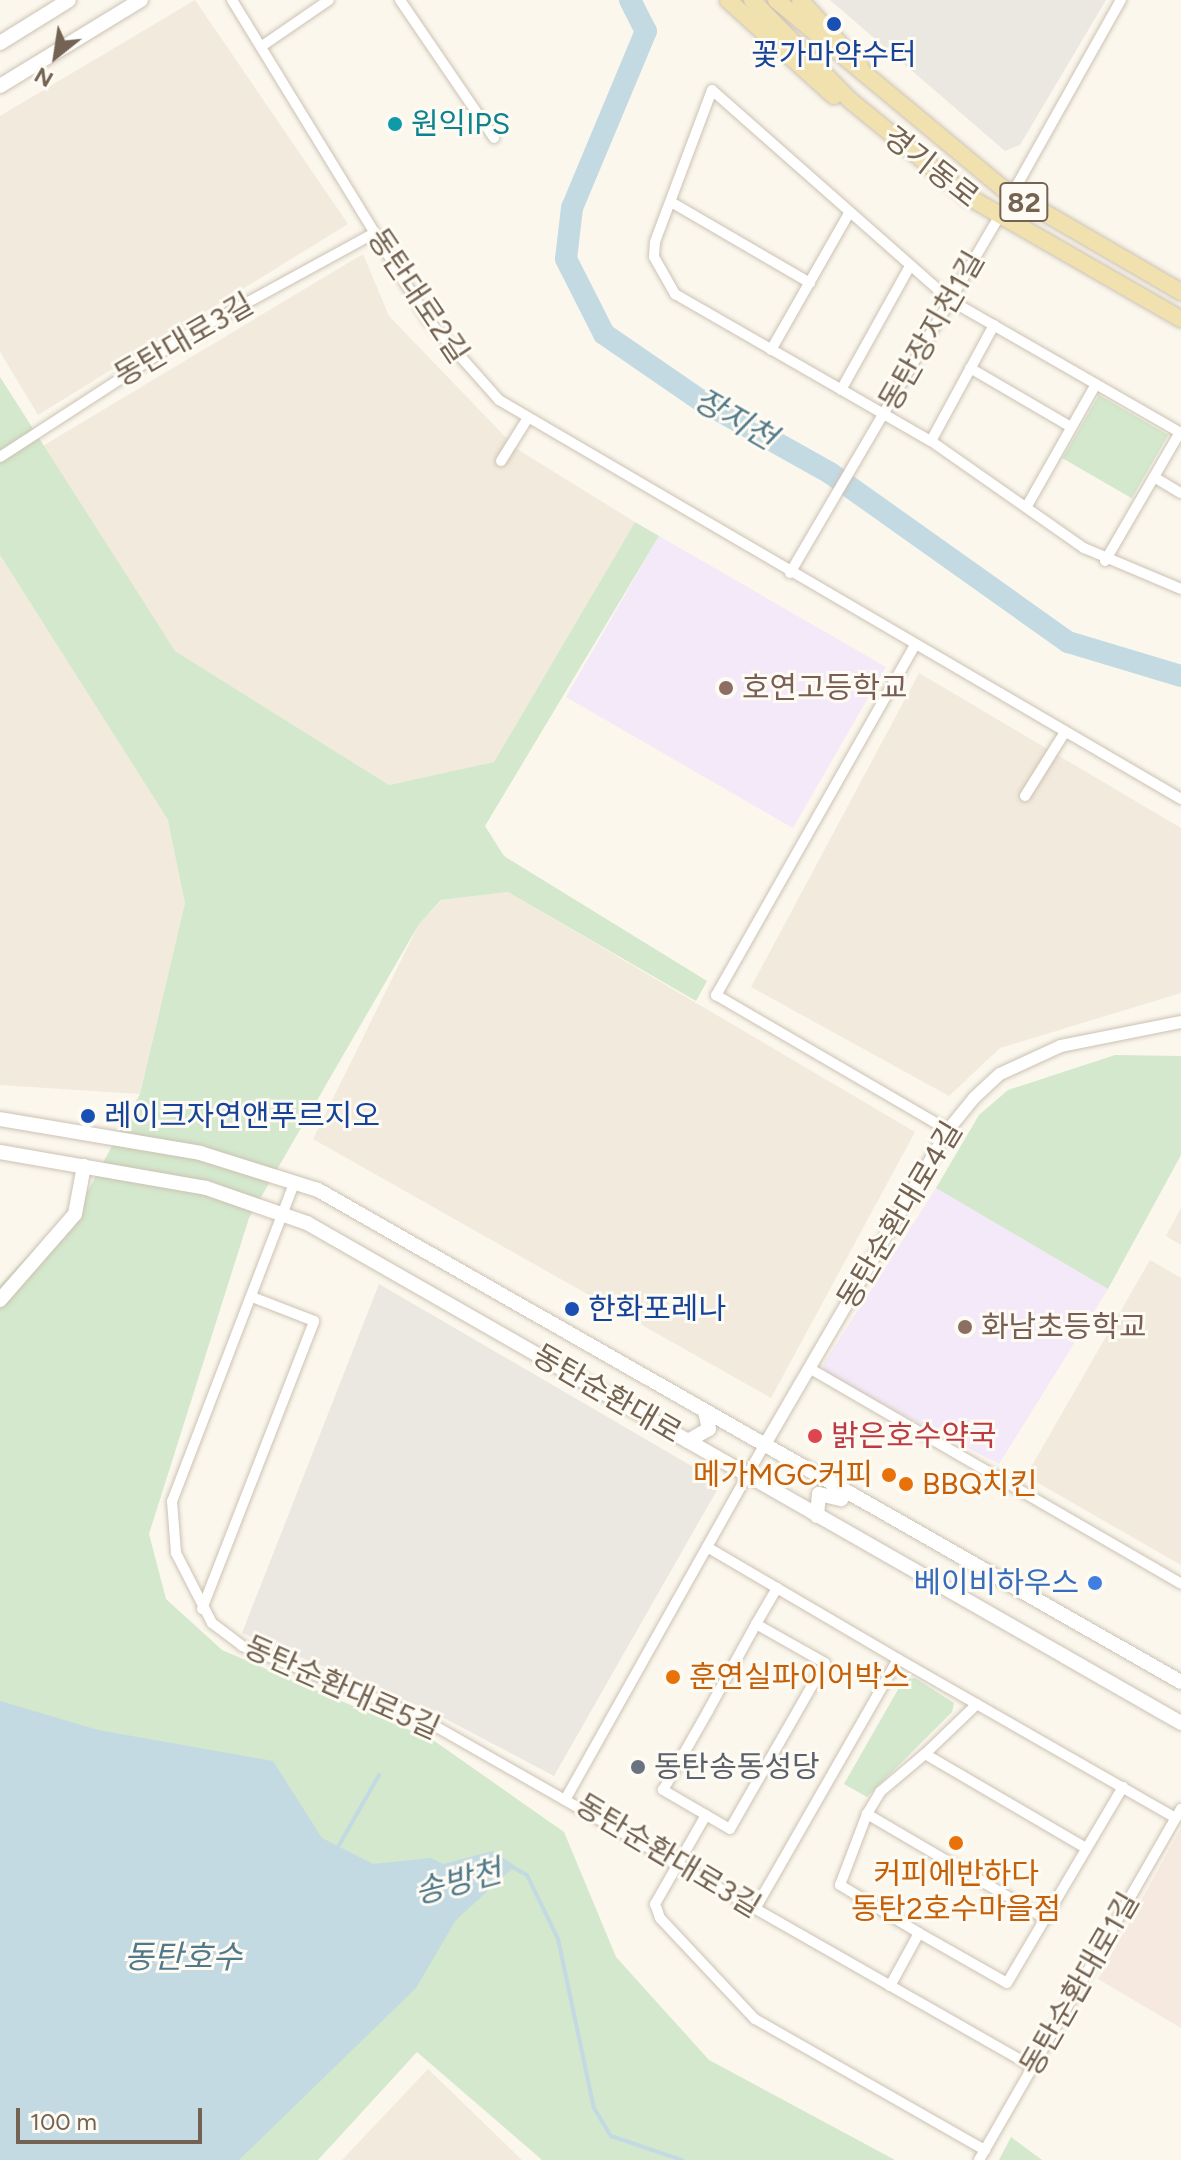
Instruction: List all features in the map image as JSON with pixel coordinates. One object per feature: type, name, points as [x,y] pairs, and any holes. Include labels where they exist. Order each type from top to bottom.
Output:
[{"type":"main road","points":[[0,43],[69,0]]},
{"type":"main road","points":[[0,86],[141,0]]},
{"type":"main road","points":[[728,0],[793,65],[897,142]]},
{"type":"main road","name":"경기동로","points":[[752,0],[897,142],[998,218],[1181,319]]},
{"type":"main road","name":"경기동로","points":[[776,0],[882,92],[1012,194],[1181,292]]},
{"type":"main road","points":[[800,0],[882,92]]},
{"type":"main road","name":"동탄순환대로","points":[[0,1119],[200,1153],[295,1181],[1181,1682]]},
{"type":"main road","name":"동탄순환대로","points":[[0,1152],[206,1188],[284,1214],[1181,1723]]},
{"type":"main road","points":[[0,1300],[75,1214],[84,1166]]},
{"type":"main road","points":[[688,1441],[709,1429],[705,1412]]},
{"type":"main road","points":[[817,1516],[815,1499],[823,1491],[929,1539]]},
{"type":"street","name":"동탄대로2길","points":[[232,0],[374,233],[458,360],[526,421],[1181,799]]},
{"type":"street","points":[[262,46],[329,0]]},
{"type":"street","points":[[400,0],[494,138]]},
{"type":"street","points":[[1012,194],[1121,0]]},
{"type":"street","points":[[1105,561],[1180,432],[950,300],[848,215],[712,90],[655,242],[662,276],[693,307],[931,441],[1105,561],[1181,589]]},
{"type":"street","points":[[671,202],[810,283]]},
{"type":"street","points":[[771,350],[848,215]]},
{"type":"street","name":"동탄장지천1길","points":[[790,573],[998,218]]},
{"type":"street","name":"동탄대로3길","points":[[0,457],[188,335],[374,233]]},
{"type":"street","points":[[841,390],[909,268]]},
{"type":"street","points":[[931,441],[994,325]]},
{"type":"street","points":[[970,368],[1071,427]]},
{"type":"street","points":[[1027,506],[1096,384]]},
{"type":"street","points":[[501,461],[526,421]]},
{"type":"street","points":[[1154,477],[1181,493]]},
{"type":"street","points":[[915,645],[716,995],[948,1130]]},
{"type":"street","points":[[1025,796],[1065,732]]},
{"type":"street","name":"동탄순환대로4길","points":[[764,1446],[948,1130],[1000,1074],[1029,1058],[1181,1022]]},
{"type":"street","name":"동탄순환대로5길","points":[[295,1181],[172,1501],[176,1553],[202,1609],[242,1646],[414,1714],[565,1800]]},
{"type":"street","points":[[202,1609],[314,1321],[252,1297]]},
{"type":"street","points":[[809,1368],[1181,1584]]},
{"type":"street","name":"동탄순환대로3길","points":[[764,1446],[565,1800],[1033,2067]]},
{"type":"street","points":[[707,1547],[1123,1787],[1178,1813]]},
{"type":"street","points":[[756,1624],[825,1663],[730,1829],[663,1790],[756,1624],[777,1588]]},
{"type":"street","points":[[755,1909],[898,1659]]},
{"type":"street","points":[[977,1704],[880,1792],[867,1814],[840,1885],[919,1933],[1007,1983],[1123,1787]]},
{"type":"street","points":[[925,1754],[1086,1848]]},
{"type":"street","name":"동탄순환대로1길","points":[[979,2160],[1178,1813]]},
{"type":"street","points":[[867,1814],[1046,1919]]},
{"type":"street","points":[[706,1815],[655,1904],[660,1918],[755,2019],[985,2150]]},
{"type":"street","points":[[890,1986],[919,1933]]},
{"type":"shaded area","points":[[195,0],[348,224],[38,415],[0,352],[0,116]]},
{"type":"shaded area","points":[[830,0],[1106,0],[1020,145],[1005,151]]},
{"type":"shaded area","points":[[363,254],[389,316],[517,449],[635,522],[494,762],[389,785],[175,651],[41,447]]},
{"type":"shaded area","name":"호연고등학교","points":[[659,536],[886,667],[793,828],[566,697]]},
{"type":"shaded area","points":[[0,555],[168,820],[179,857],[185,903],[140,1094],[0,1085]]},
{"type":"shaded area","points":[[919,673],[1181,828],[1181,993],[1000,1048],[949,1096],[751,987]]},
{"type":"shaded area","points":[[508,892],[915,1132],[771,1398],[313,1139],[419,924],[442,900]]},
{"type":"shaded area","name":"화남초등학교","points":[[936,1188],[1108,1289],[999,1464],[826,1375],[823,1365]]},
{"type":"shaded area","points":[[1181,1208],[1181,1245],[1166,1236]]},
{"type":"shaded area","points":[[1150,1260],[1181,1278],[1181,1565],[1026,1476]]},
{"type":"shaded area","points":[[379,1284],[707,1475],[717,1490],[554,1776],[423,1707],[242,1633]]},
{"type":"shaded area","points":[[1181,1828],[1181,2028],[1098,1979]]},
{"type":"shaded area","points":[[428,2069],[522,2160],[342,2160]]},
{"type":"green space","points":[[0,377],[175,651],[389,785],[494,762],[635,522],[659,536],[485,826],[504,856],[707,981],[696,1001],[508,892],[441,900],[419,924],[249,1218],[149,1534],[166,1599],[222,1650],[433,1740],[564,1832],[616,1957],[709,2060],[895,2160],[542,2160],[417,2052],[318,2160],[0,2160],[0,1285],[85,1196],[140,1094],[185,903],[168,820],[0,555]]},
{"type":"green space","points":[[1099,395],[1168,435],[1132,498],[1062,458]]},
{"type":"green space","points":[[1115,1055],[1181,1056],[1181,1155],[1108,1289],[936,1188],[979,1115],[1008,1090]]},
{"type":"green space","points":[[915,1678],[954,1703],[952,1712],[867,1797],[844,1784],[904,1679]]},
{"type":"green space","points":[[1011,2137],[1042,2160],[999,2160]]},
{"type":"water","name":"동탄호수","points":[[0,1701],[98,1730],[273,1761],[322,1838],[373,1864],[431,1858],[443,1864],[493,1851],[515,1866],[456,1920],[416,1988],[239,2160],[0,2160]]},
{"type":"waterway","name":"장지천","points":[[630,0],[646,31],[572,208],[566,259],[604,334],[700,400],[830,473],[1068,642],[1181,676]]},
{"type":"waterway","points":[[338,1847],[379,1775]]},
{"type":"waterway","name":"송방천","points":[[512,1867],[527,1875],[558,1939],[594,2108],[611,2136],[682,2160]]},
{"type":"place","name":"꽃가마약수터","points":[[834,24]]},
{"type":"place","name":"원익IPS","points":[[395,124]]},
{"type":"place","name":"호연고등학교","points":[[726,688]]},
{"type":"place","name":"레이크자연앤푸르지오","points":[[88,1116]]},
{"type":"place","name":"한화포레나","points":[[572,1309]]},
{"type":"place","name":"화남초등학교","points":[[965,1327]]},
{"type":"place","name":"밝은호수약국","points":[[815,1436]]},
{"type":"place","name":"메가MGC커피","points":[[889,1475]]},
{"type":"place","name":"BBQ치킨","points":[[906,1484]]},
{"type":"place","name":"베이비하우스","points":[[1095,1583]]},
{"type":"place","name":"훈연실파이어박스","points":[[673,1677]]},
{"type":"place","name":"동탄송동성당","points":[[638,1767]]},
{"type":"place","name":"커피에반하다 동탄2호수마을점","points":[[956,1843]]}]
